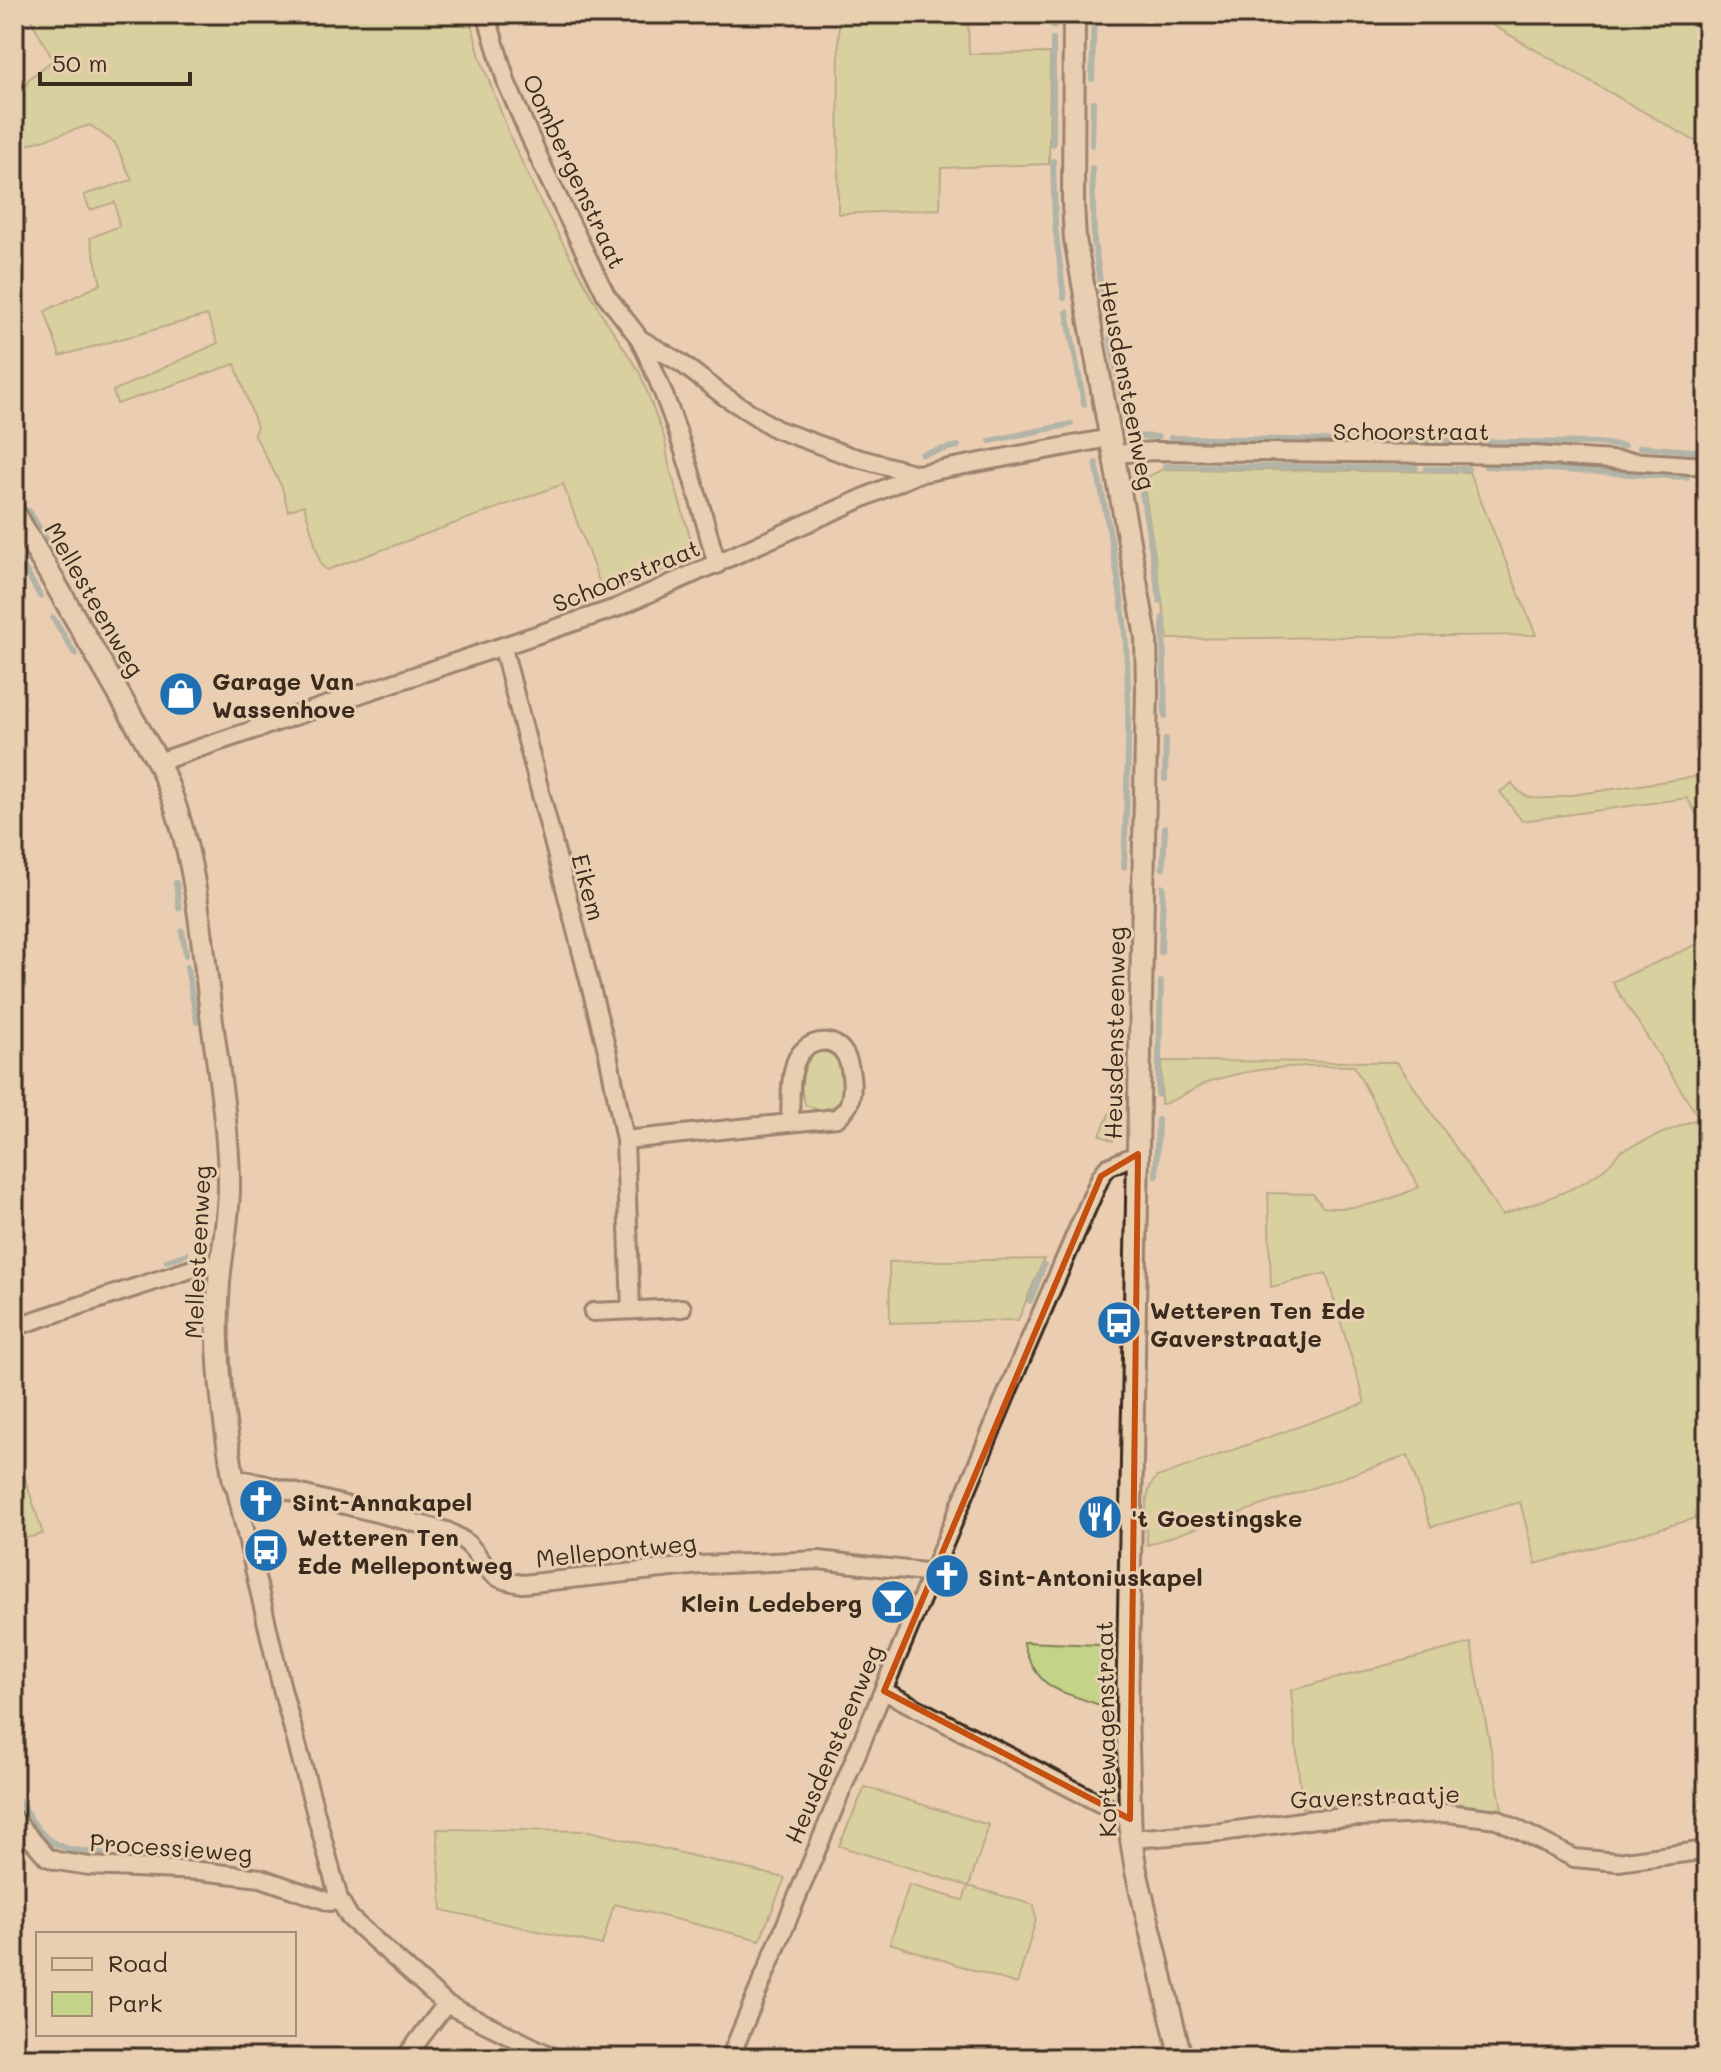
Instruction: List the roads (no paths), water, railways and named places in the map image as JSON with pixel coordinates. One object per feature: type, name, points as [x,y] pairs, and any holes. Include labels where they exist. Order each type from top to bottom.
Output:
[{"type":"street","name":"Oombergenstraat","points":[[486,14],[507,84],[544,169],[606,295],[640,339],[659,379],[687,455],[717,565]]},
{"type":"street","name":"Heusdensteenweg","points":[[730,2058],[1101,1176],[1108,1167],[1138,1154],[1147,663],[1138,583],[1075,239],[1074,14]]},
{"type":"street","name":"Oombergenstraat","points":[[640,339],[681,363],[776,429],[850,456],[917,474]]},
{"type":"street","name":"Schoorstraat","points":[[158,762],[616,608],[917,474],[1112,446],[1155,451],[1534,455],[1707,466]]},
{"type":"street","name":"Mellesteenweg","points":[[14,512],[158,762],[183,825],[209,990],[229,1178],[218,1343],[223,1417],[234,1482],[282,1689],[339,1899],[350,1918],[446,2004],[555,2058]]},
{"type":"street","name":"Eikem","points":[[503,648],[608,1054],[625,1140],[631,1310]]},
{"type":"street","points":[[625,1140],[790,1123],[837,1118],[849,1105],[849,1064],[842,1050],[834,1044],[811,1044],[801,1053],[796,1062],[790,1123]]},
{"type":"street","name":"Kortewagenstraat","points":[[1138,1154],[1127,1716],[1130,1829],[1136,1871],[1181,2058]]},
{"type":"street","points":[[14,1327],[198,1267],[221,1266]]},
{"type":"street","points":[[593,1312],[682,1308]]},
{"type":"street","name":"Mellepontweg","points":[[234,1482],[246,1480],[447,1531],[469,1545],[487,1571],[502,1579],[523,1584],[700,1565],[819,1560],[933,1573]]},
{"type":"street","points":[[884,1691],[1130,1829]]},
{"type":"street","name":"Gaverstraatje","points":[[1130,1829],[1222,1832],[1315,1819],[1448,1813],[1497,1819],[1574,1858],[1618,1862],[1707,1850]]},
{"type":"street","name":"Processieweg","points":[[14,1819],[47,1857],[57,1861],[261,1878],[330,1902],[339,1899]]},
{"type":"street","points":[[405,2058],[446,2004]]},
{"type":"waterway","points":[[1054,14],[1054,26]]},
{"type":"waterway","points":[[1092,79],[1094,14]]},
{"type":"waterway","points":[[1053,39],[1053,144]]},
{"type":"waterway","points":[[1092,145],[1093,102]]},
{"type":"waterway","points":[[1053,161],[1055,225],[1064,298]]},
{"type":"waterway","points":[[1092,168],[1094,242],[1104,307]]},
{"type":"waterway","points":[[1067,312],[1084,404]]},
{"type":"waterway","points":[[1110,338],[1128,428],[1132,436],[1158,437]]},
{"type":"waterway","points":[[990,441],[1071,424]]},
{"type":"waterway","points":[[1171,438],[1352,441]]},
{"type":"waterway","points":[[1371,440],[1624,446]]},
{"type":"waterway","points":[[922,454],[958,446]]},
{"type":"waterway","points":[[1640,447],[1707,452]]},
{"type":"waterway","points":[[1096,463],[1124,621],[1128,682],[1124,867]]},
{"type":"waterway","points":[[1165,466],[1416,468]]},
{"type":"waterway","points":[[1486,466],[1687,477]]},
{"type":"waterway","points":[[1426,469],[1468,469]]},
{"type":"waterway","points":[[1140,481],[1160,601]]},
{"type":"waterway","points":[[29,511],[46,539]]},
{"type":"waterway","points":[[17,555],[40,596]]},
{"type":"waterway","points":[[53,618],[75,654]]},
{"type":"waterway","points":[[1163,618],[1165,716]]},
{"type":"waterway","points":[[1165,779],[1166,739]]},
{"type":"waterway","points":[[1163,868],[1165,827]]},
{"type":"waterway","points":[[176,883],[179,908]]},
{"type":"waterway","points":[[1161,952],[1163,887]]},
{"type":"waterway","points":[[182,931],[186,955]]},
{"type":"waterway","points":[[187,967],[197,1022]]},
{"type":"waterway","points":[[1158,1095],[1161,982]]},
{"type":"waterway","points":[[1156,1176],[1158,1120]]},
{"type":"waterway","points":[[167,1261],[186,1254]]},
{"type":"waterway","points":[[1030,1301],[1044,1265]]},
{"type":"waterway","points":[[14,1794],[48,1839],[69,1849],[102,1853]]},
{"type":"place","name":"Garage Van Wassenhove","points":[[181,694]]},
{"type":"place","name":"Wetteren Ten Ede Gaverstraatje","points":[[1119,1323]]},
{"type":"place","name":"Sint-Annakapel","points":[[261,1501]]},
{"type":"place","name":"'t Goestingske","points":[[1100,1517]]},
{"type":"place","name":"Wetteren Ten Ede Mellepontweg","points":[[266,1550]]},
{"type":"place","name":"Sint-Antoniuskapel","points":[[947,1576]]},
{"type":"place","name":"Klein Ledeberg","points":[[893,1602]]}]
